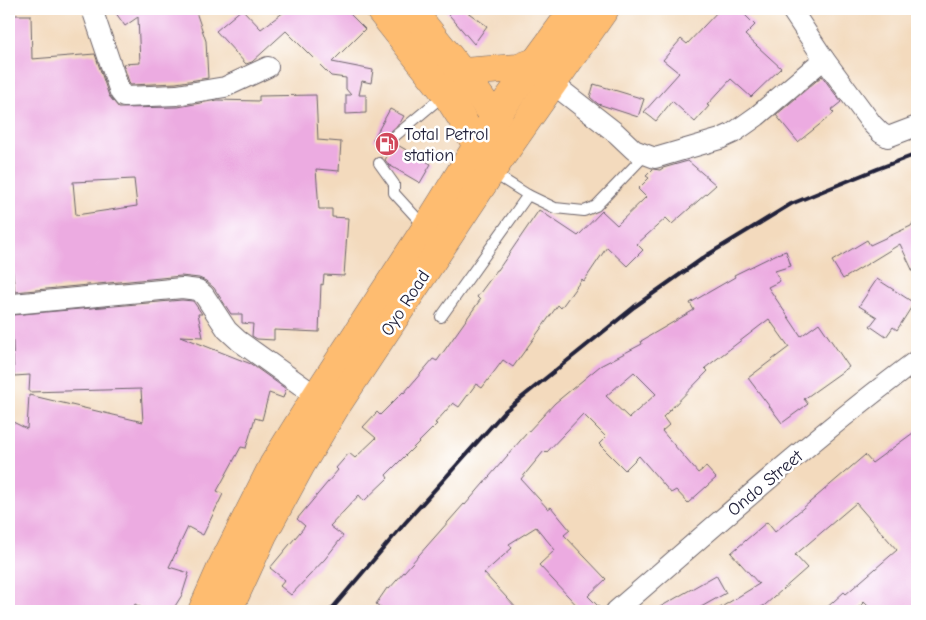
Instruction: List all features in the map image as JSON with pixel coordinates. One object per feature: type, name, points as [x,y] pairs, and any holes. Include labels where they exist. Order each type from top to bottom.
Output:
[{"type":"main road","points":[[379,9],[454,83],[495,117],[512,143]]},
{"type":"main road","points":[[411,9],[454,83],[462,119],[491,172]]},
{"type":"main road","name":"Oyo Road","points":[[202,611],[222,566],[273,465],[426,228],[495,117],[574,9]]},
{"type":"main road","name":"Oyo Road","points":[[228,611],[264,533],[335,408],[491,172],[605,9]]},
{"type":"main road","points":[[454,83],[518,68],[536,61]]},
{"type":"street","points":[[92,9],[120,92],[124,97],[177,95],[225,87],[268,67]]},
{"type":"street","points":[[791,9],[824,59],[872,124],[881,133],[888,137],[917,126]]},
{"type":"street","points":[[552,83],[601,121],[634,150],[655,158],[720,140],[733,133],[757,116],[824,59]]},
{"type":"street","points":[[13,304],[182,288],[198,290],[204,295],[227,330],[239,341],[316,396]]},
{"type":"street","name":"Ondo Street","points":[[616,611],[743,501],[879,388],[917,360]]},
{"type":"lane","points":[[395,136],[454,83]]},
{"type":"lane","points":[[491,172],[528,195],[556,208],[584,211],[596,206],[645,155]]},
{"type":"lane","points":[[379,163],[394,184],[394,193],[426,228]]},
{"type":"lane","points":[[441,317],[528,195]]},
{"type":"building","points":[[113,9],[195,9],[206,41],[208,78],[176,83],[130,85],[123,64],[140,63],[138,17],[125,26]]},
{"type":"building","points":[[242,9],[261,29],[288,9],[345,9],[365,29],[332,62],[373,70],[371,83],[362,81],[359,95],[366,95],[366,113],[346,114],[346,95],[351,95],[346,89],[346,78],[331,76],[286,31],[252,62],[246,64],[216,31]]},
{"type":"building","points":[[444,9],[463,9],[487,26],[474,44]]},
{"type":"building","points":[[720,9],[739,9],[755,25],[745,35],[781,68],[751,97],[731,79],[707,105],[709,106],[695,122],[672,101],[656,121],[644,112],[679,73],[663,60],[681,39],[687,44]]},
{"type":"building","points":[[9,15],[31,15],[32,59],[95,54],[109,96],[119,108],[178,107],[217,100],[259,101],[259,96],[316,95],[318,140],[341,142],[339,171],[316,169],[319,209],[332,209],[332,217],[348,218],[344,276],[324,275],[323,285],[321,284],[319,332],[274,330],[274,340],[257,339],[252,336],[253,324],[242,323],[242,314],[231,314],[214,288],[199,278],[181,276],[15,292],[9,241]],"holes":[[[134,179],[137,206],[76,215],[73,182]]]},
{"type":"building","points":[[822,76],[841,102],[831,110],[834,113],[798,142],[776,115]]},
{"type":"building","points":[[594,84],[644,99],[638,117],[598,104],[590,97]]},
{"type":"building","points":[[390,109],[404,116],[400,123],[389,133],[390,141],[387,147],[373,140]]},
{"type":"building","points":[[394,143],[431,164],[420,183],[389,165],[385,160]]},
{"type":"building","points":[[688,161],[716,185],[672,224],[666,218],[637,244],[643,250],[627,266],[607,247],[584,281],[582,279],[561,308],[558,305],[513,367],[503,360],[482,388],[476,384],[459,407],[453,403],[435,423],[437,424],[386,475],[388,478],[364,501],[359,495],[330,526],[343,536],[325,559],[291,595],[280,586],[285,580],[270,568],[305,526],[297,519],[338,470],[336,468],[349,453],[355,458],[376,438],[363,427],[377,412],[380,415],[404,393],[433,359],[437,361],[480,300],[477,297],[539,210],[578,236],[602,211],[617,225],[646,197],[638,189],[649,178],[646,176],[653,169],[660,170]]},
{"type":"building","points":[[917,216],[917,280],[900,244],[843,279],[832,261],[867,240],[870,245],[911,226]]},
{"type":"building","points":[[786,251],[791,266],[775,271],[780,281],[768,287],[801,336],[819,323],[849,367],[804,399],[808,404],[782,423],[748,378],[789,347],[769,319],[705,368],[708,371],[663,417],[669,425],[662,431],[698,473],[706,467],[716,478],[688,503],[676,490],[671,493],[639,456],[625,470],[599,444],[606,437],[583,414],[546,453],[544,451],[521,479],[548,509],[551,507],[570,530],[564,535],[606,579],[588,596],[603,611],[582,611],[539,565],[555,550],[536,527],[509,544],[512,548],[484,573],[519,611],[386,611],[376,604],[387,588],[389,589],[555,403],[600,366],[642,344],[641,341],[694,310],[690,303],[735,277],[734,275]],"holes":[[[634,372],[656,394],[629,418],[606,396]]]},
{"type":"building","points":[[877,279],[914,303],[897,330],[893,327],[886,337],[870,326],[877,317],[859,306]]},
{"type":"building","points":[[182,300],[193,301],[202,314],[198,314],[203,337],[180,336],[251,364],[286,389],[283,398],[269,393],[262,420],[255,418],[246,448],[241,447],[217,491],[223,494],[203,535],[188,527],[169,567],[189,573],[182,595],[172,611],[147,611],[135,604],[132,611],[9,611],[9,420],[27,429],[29,395],[143,422],[141,389],[29,392],[30,375],[14,376],[12,315]]},
{"type":"building","points":[[917,430],[917,606],[912,611],[873,611],[864,602],[855,611],[823,611],[844,592],[846,594],[897,550],[856,503],[795,555],[807,568],[765,605],[754,611],[715,611],[759,584],[731,553],[767,522],[775,532],[865,455],[872,463]]},
{"type":"building","points":[[716,575],[726,593],[694,611],[653,611]]},
{"type":"railway","points":[[330,611],[405,523],[505,411],[634,307],[709,254],[791,204],[917,154]]},
{"type":"place","name":"Total Petrol station","points":[[387,144]]}]
